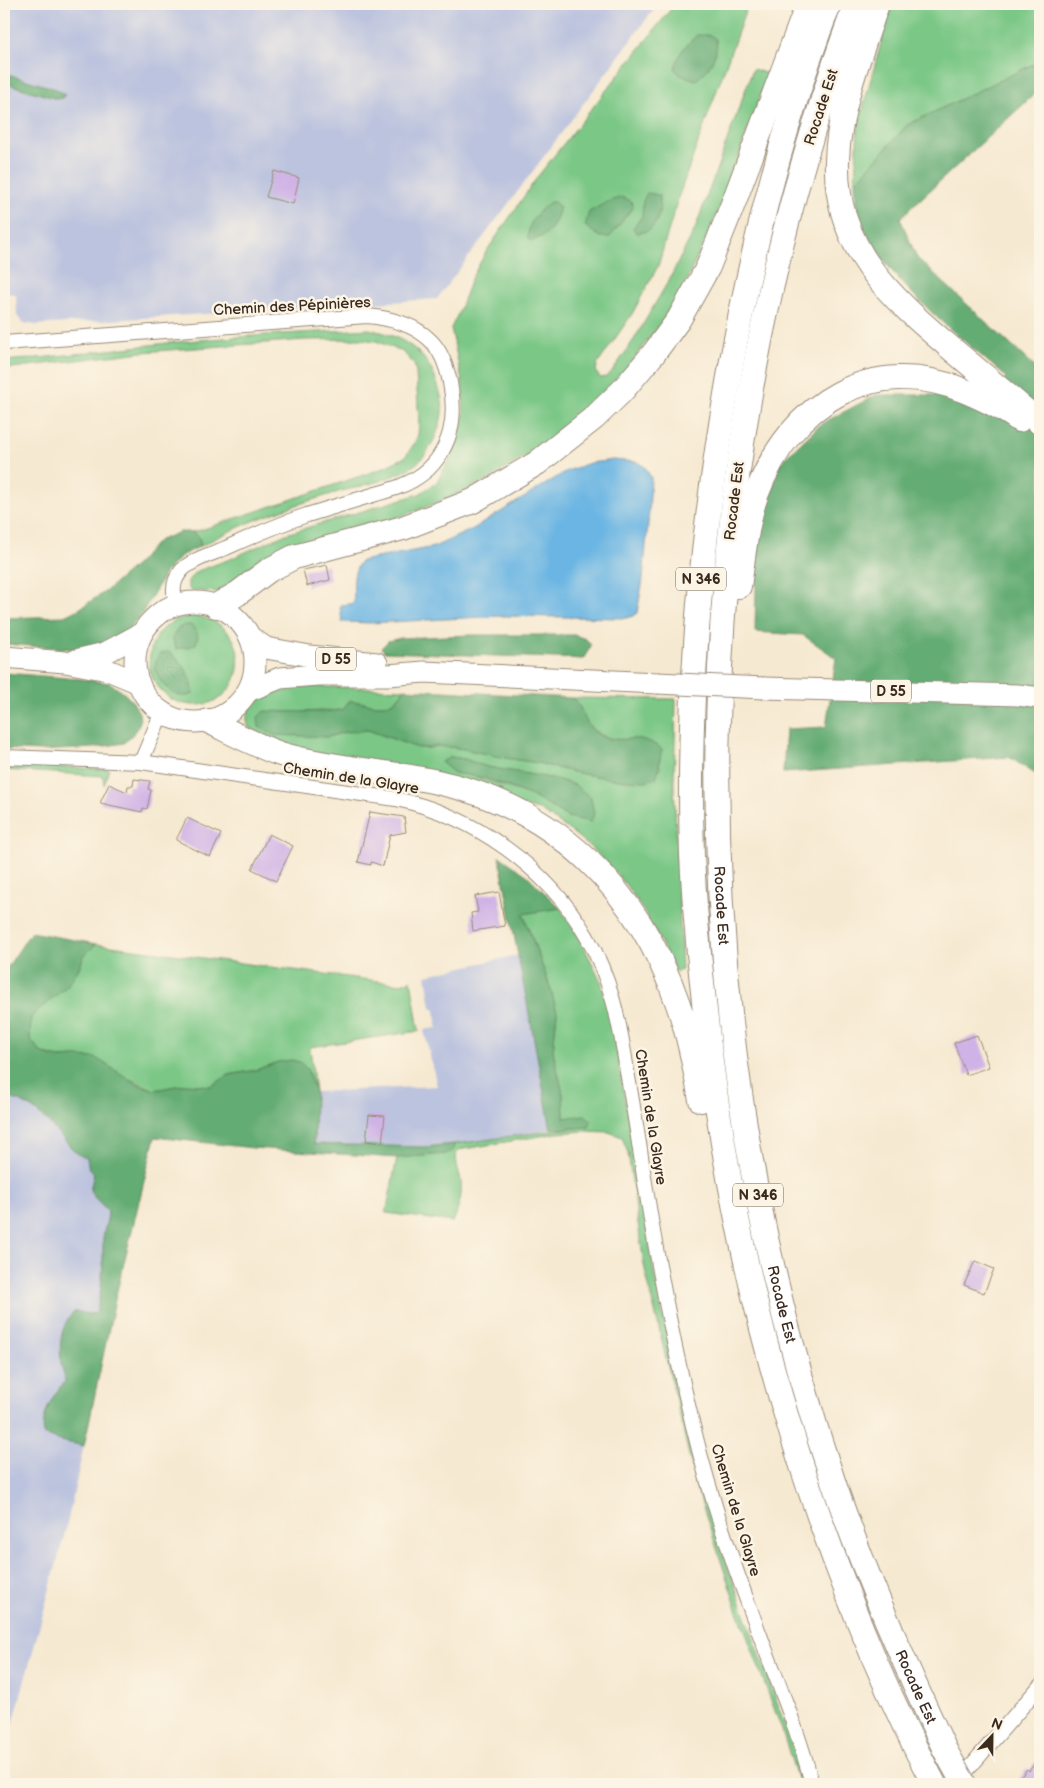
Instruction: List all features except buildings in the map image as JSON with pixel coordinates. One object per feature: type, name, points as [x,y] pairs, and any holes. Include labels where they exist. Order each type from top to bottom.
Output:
[{"type":"highway","points":[[216,606],[237,594],[269,570],[294,557],[403,528],[473,501],[537,463],[594,418],[622,391],[654,353],[679,319],[708,267],[734,204],[808,4]]},
{"type":"highway","name":"Rocade Est","points":[[829,4],[791,116],[766,200],[740,312],[716,448],[704,548],[695,650],[691,782],[692,855],[698,943],[708,1037],[727,1168],[742,1250],[776,1384],[805,1478],[845,1590],[894,1705],[934,1784]]},
{"type":"highway","name":"Rocade Est","points":[[856,4],[813,131],[780,248],[758,347],[739,456],[723,610],[717,719],[717,854],[732,1034],[746,1130],[766,1243],[800,1376],[834,1483],[870,1582],[945,1750],[964,1784]]},
{"type":"highway","points":[[877,4],[855,72],[842,124],[837,161],[839,193],[845,220],[859,251],[879,281],[909,312],[1040,422]]},
{"type":"highway","points":[[723,610],[739,590],[751,511],[757,492],[773,458],[794,429],[818,406],[846,389],[873,381],[899,378],[923,379],[952,386],[1012,414],[1040,438]]},
{"type":"highway","points":[[208,721],[281,754],[309,762],[438,782],[472,792],[506,806],[538,823],[589,860],[609,880],[629,906],[646,933],[664,968],[691,1046],[707,1135],[727,1168]]},
{"type":"main road","points":[[190,602],[203,602],[216,606],[230,613],[242,624],[250,637],[255,655],[254,674],[248,692],[238,705],[224,715],[208,721],[192,722],[177,719],[162,712],[148,700],[139,684],[135,667],[136,649],[142,633],[151,621],[163,611],[176,605],[190,602]]},
{"type":"main road","points":[[65,662],[105,653],[142,633]]},
{"type":"main road","name":"D 55","points":[[250,637],[266,648],[275,650],[310,656],[386,664],[424,672]]},
{"type":"main road","points":[[4,657],[65,662],[108,670],[139,684]]},
{"type":"main road","name":"D 55","points":[[248,692],[280,678],[424,672],[764,688],[1018,695],[1040,698]]},
{"type":"main road","name":"D 55","points":[[1018,695],[1040,691]]},
{"type":"street","name":"Chemin des Pépinières","points":[[4,343],[366,316],[387,318],[404,324],[419,331],[438,349],[444,361],[449,379],[452,393],[452,411],[450,431],[434,464],[418,477],[402,486],[306,516],[200,559],[183,569],[178,575],[173,593],[176,605]]},
{"type":"street","points":[[141,762],[162,712]]},
{"type":"street","name":"Chemin de la Glayre","points":[[4,757],[141,762],[396,799],[423,806],[488,836],[519,858],[543,880],[576,918],[601,965],[618,1017],[669,1312],[706,1475],[732,1558],[802,1750],[812,1784]]},
{"type":"street","points":[[955,1784],[1040,1686]]},
{"type":"shaded area","points":[[4,4],[658,4],[437,299],[35,325],[24,323],[17,316],[16,294],[4,293]]},
{"type":"shaded area","points":[[518,955],[551,1129],[483,1141],[424,1147],[314,1144],[315,1092],[437,1086],[424,1030],[437,1028],[435,1010],[431,1007],[426,975]]},
{"type":"shaded area","points":[[4,1093],[155,1137],[116,1295],[66,1529],[4,1757]]},
{"type":"green space","points":[[675,4],[748,4],[678,198],[658,266],[632,314],[597,365],[596,372],[600,378],[606,377],[612,372],[635,338],[669,280],[695,229],[753,69],[768,74],[720,207],[687,280],[663,320],[620,377],[592,405],[549,441],[486,481],[424,508],[389,520],[322,537],[274,554],[218,592],[191,591],[188,587],[188,581],[195,572],[286,534],[419,494],[436,483],[458,441],[464,414],[462,381],[451,328],[471,279],[486,252],[538,176]]},
{"type":"green space","points":[[892,4],[1040,4],[1040,61],[907,125],[855,183],[858,125]]},
{"type":"green space","points":[[697,35],[710,35],[716,39],[716,51],[712,62],[696,80],[680,75],[675,69],[683,50]]},
{"type":"green space","points":[[1040,61],[1040,89],[900,218],[917,258],[1040,372],[1040,777],[1009,757],[783,773],[786,729],[826,727],[836,658],[803,635],[755,632],[757,541],[780,463],[821,424],[876,395],[938,395],[977,411],[1006,377],[924,305],[886,263],[871,241],[859,218],[856,205],[855,183],[907,125]]},
{"type":"green space","points":[[4,73],[59,90],[65,95],[57,99],[4,83]]},
{"type":"green space","points":[[647,193],[659,195],[658,219],[649,230],[636,233],[633,228],[642,216],[643,201]]},
{"type":"green space","points":[[621,197],[631,201],[633,207],[610,237],[600,237],[585,226],[589,212]]},
{"type":"green space","points":[[550,202],[554,202],[560,207],[554,224],[543,235],[532,241],[528,239],[531,222]]},
{"type":"green space","points":[[369,329],[402,340],[411,346],[419,353],[432,371],[442,399],[442,409],[436,435],[423,458],[409,469],[389,478],[284,509],[233,530],[201,546],[199,537],[191,532],[378,470],[405,457],[418,435],[419,424],[414,364],[403,352],[376,341],[360,339],[306,340],[142,352],[4,369],[4,361],[167,343]]},
{"type":"green space","points":[[180,532],[191,532],[199,537],[201,546],[182,555],[166,572],[141,615],[126,633],[92,647],[71,649],[4,644],[4,618],[64,616],[79,609],[106,591],[137,564],[158,541]]},
{"type":"green space","points":[[190,616],[212,621],[227,631],[236,646],[239,662],[235,679],[226,693],[212,702],[192,705],[183,704],[168,697],[156,683],[150,665],[152,647],[162,630],[174,621]]},
{"type":"green space","points":[[184,625],[191,625],[196,629],[198,637],[196,644],[176,649],[172,638],[177,629]]},
{"type":"green space","points":[[471,635],[574,635],[586,639],[590,643],[590,648],[583,659],[385,652],[381,648],[388,641],[401,638]]},
{"type":"green space","points":[[168,652],[178,659],[186,670],[193,688],[193,694],[180,696],[168,689],[159,678],[156,672],[156,662],[159,654]]},
{"type":"green space","points":[[4,673],[110,683],[133,702],[139,713],[140,721],[137,730],[124,743],[93,748],[41,751],[4,749]]},
{"type":"green space","points":[[290,687],[404,689],[399,697],[387,704],[380,705],[349,701],[343,710],[299,712],[327,737],[346,732],[368,730],[418,748],[436,746],[459,748],[619,780],[660,769],[659,757],[651,742],[609,738],[594,731],[588,724],[578,704],[572,698],[676,699],[674,785],[682,970],[676,972],[653,927],[617,874],[580,839],[539,810],[272,741],[249,728],[247,715],[257,702],[269,694]],"holes":[[[451,757],[464,759],[487,767],[556,779],[575,785],[568,817],[530,795],[475,776]]]},
{"type":"green space","points":[[404,689],[572,698],[579,706],[591,728],[601,736],[618,740],[641,739],[662,749],[656,778],[646,781],[619,780],[459,748],[436,746],[418,748],[368,730],[346,732],[327,737],[273,735],[259,727],[258,717],[264,711],[316,712],[343,710],[349,701],[380,705],[387,704],[399,697]]},
{"type":"green space","points":[[451,757],[464,759],[487,767],[556,779],[575,785],[591,798],[594,814],[591,822],[568,817],[530,795],[485,778],[454,773],[441,762]]},
{"type":"green space","points":[[4,764],[109,769],[104,785],[103,776],[4,770]]},
{"type":"green space","points":[[499,856],[528,876],[560,908],[523,914],[549,984],[557,1012],[553,1051],[563,1094],[564,1118],[585,1115],[591,1120],[589,1127],[551,1129]]},
{"type":"green space","points":[[560,908],[579,937],[601,981],[614,1034],[656,1283],[690,1441],[722,1551],[805,1784],[799,1784],[781,1727],[738,1612],[697,1489],[644,1265],[628,1153],[622,1137],[609,1132],[558,1133],[458,1150],[456,1161],[461,1182],[461,1193],[453,1222],[386,1213],[397,1158],[445,1154],[453,1151],[454,1144],[589,1127],[564,1118],[563,1094],[553,1051],[557,1012],[549,984],[523,913]]},
{"type":"green space","points":[[31,932],[96,944],[84,956],[78,970],[67,986],[31,1017],[30,1039],[42,1054],[59,1058],[96,1058],[137,1084],[155,1090],[186,1084],[211,1086],[229,1075],[292,1060],[300,1062],[307,1069],[315,1092],[314,1144],[424,1147],[454,1144],[453,1151],[445,1154],[397,1158],[253,1148],[155,1137],[116,1295],[84,1446],[57,1440],[43,1434],[43,1426],[49,1405],[65,1382],[60,1355],[64,1327],[71,1315],[76,1311],[88,1314],[96,1312],[103,1266],[103,1238],[108,1211],[90,1190],[94,1174],[89,1169],[87,1158],[74,1150],[37,1112],[22,1102],[4,1097],[4,977],[7,968]]},
{"type":"green space","points":[[96,944],[401,984],[411,980],[419,1031],[310,1047],[315,1092],[307,1069],[278,1062],[256,1070],[229,1075],[211,1086],[186,1084],[155,1090],[77,1057],[59,1058],[42,1053],[30,1039],[31,1017],[78,970],[84,956]]},
{"type":"water","points":[[613,460],[637,462],[645,467],[651,478],[643,579],[637,613],[633,616],[626,618],[502,616],[371,623],[342,622],[340,605],[351,604],[354,601],[354,575],[361,561],[434,547],[473,529],[567,471],[590,463]]}]
